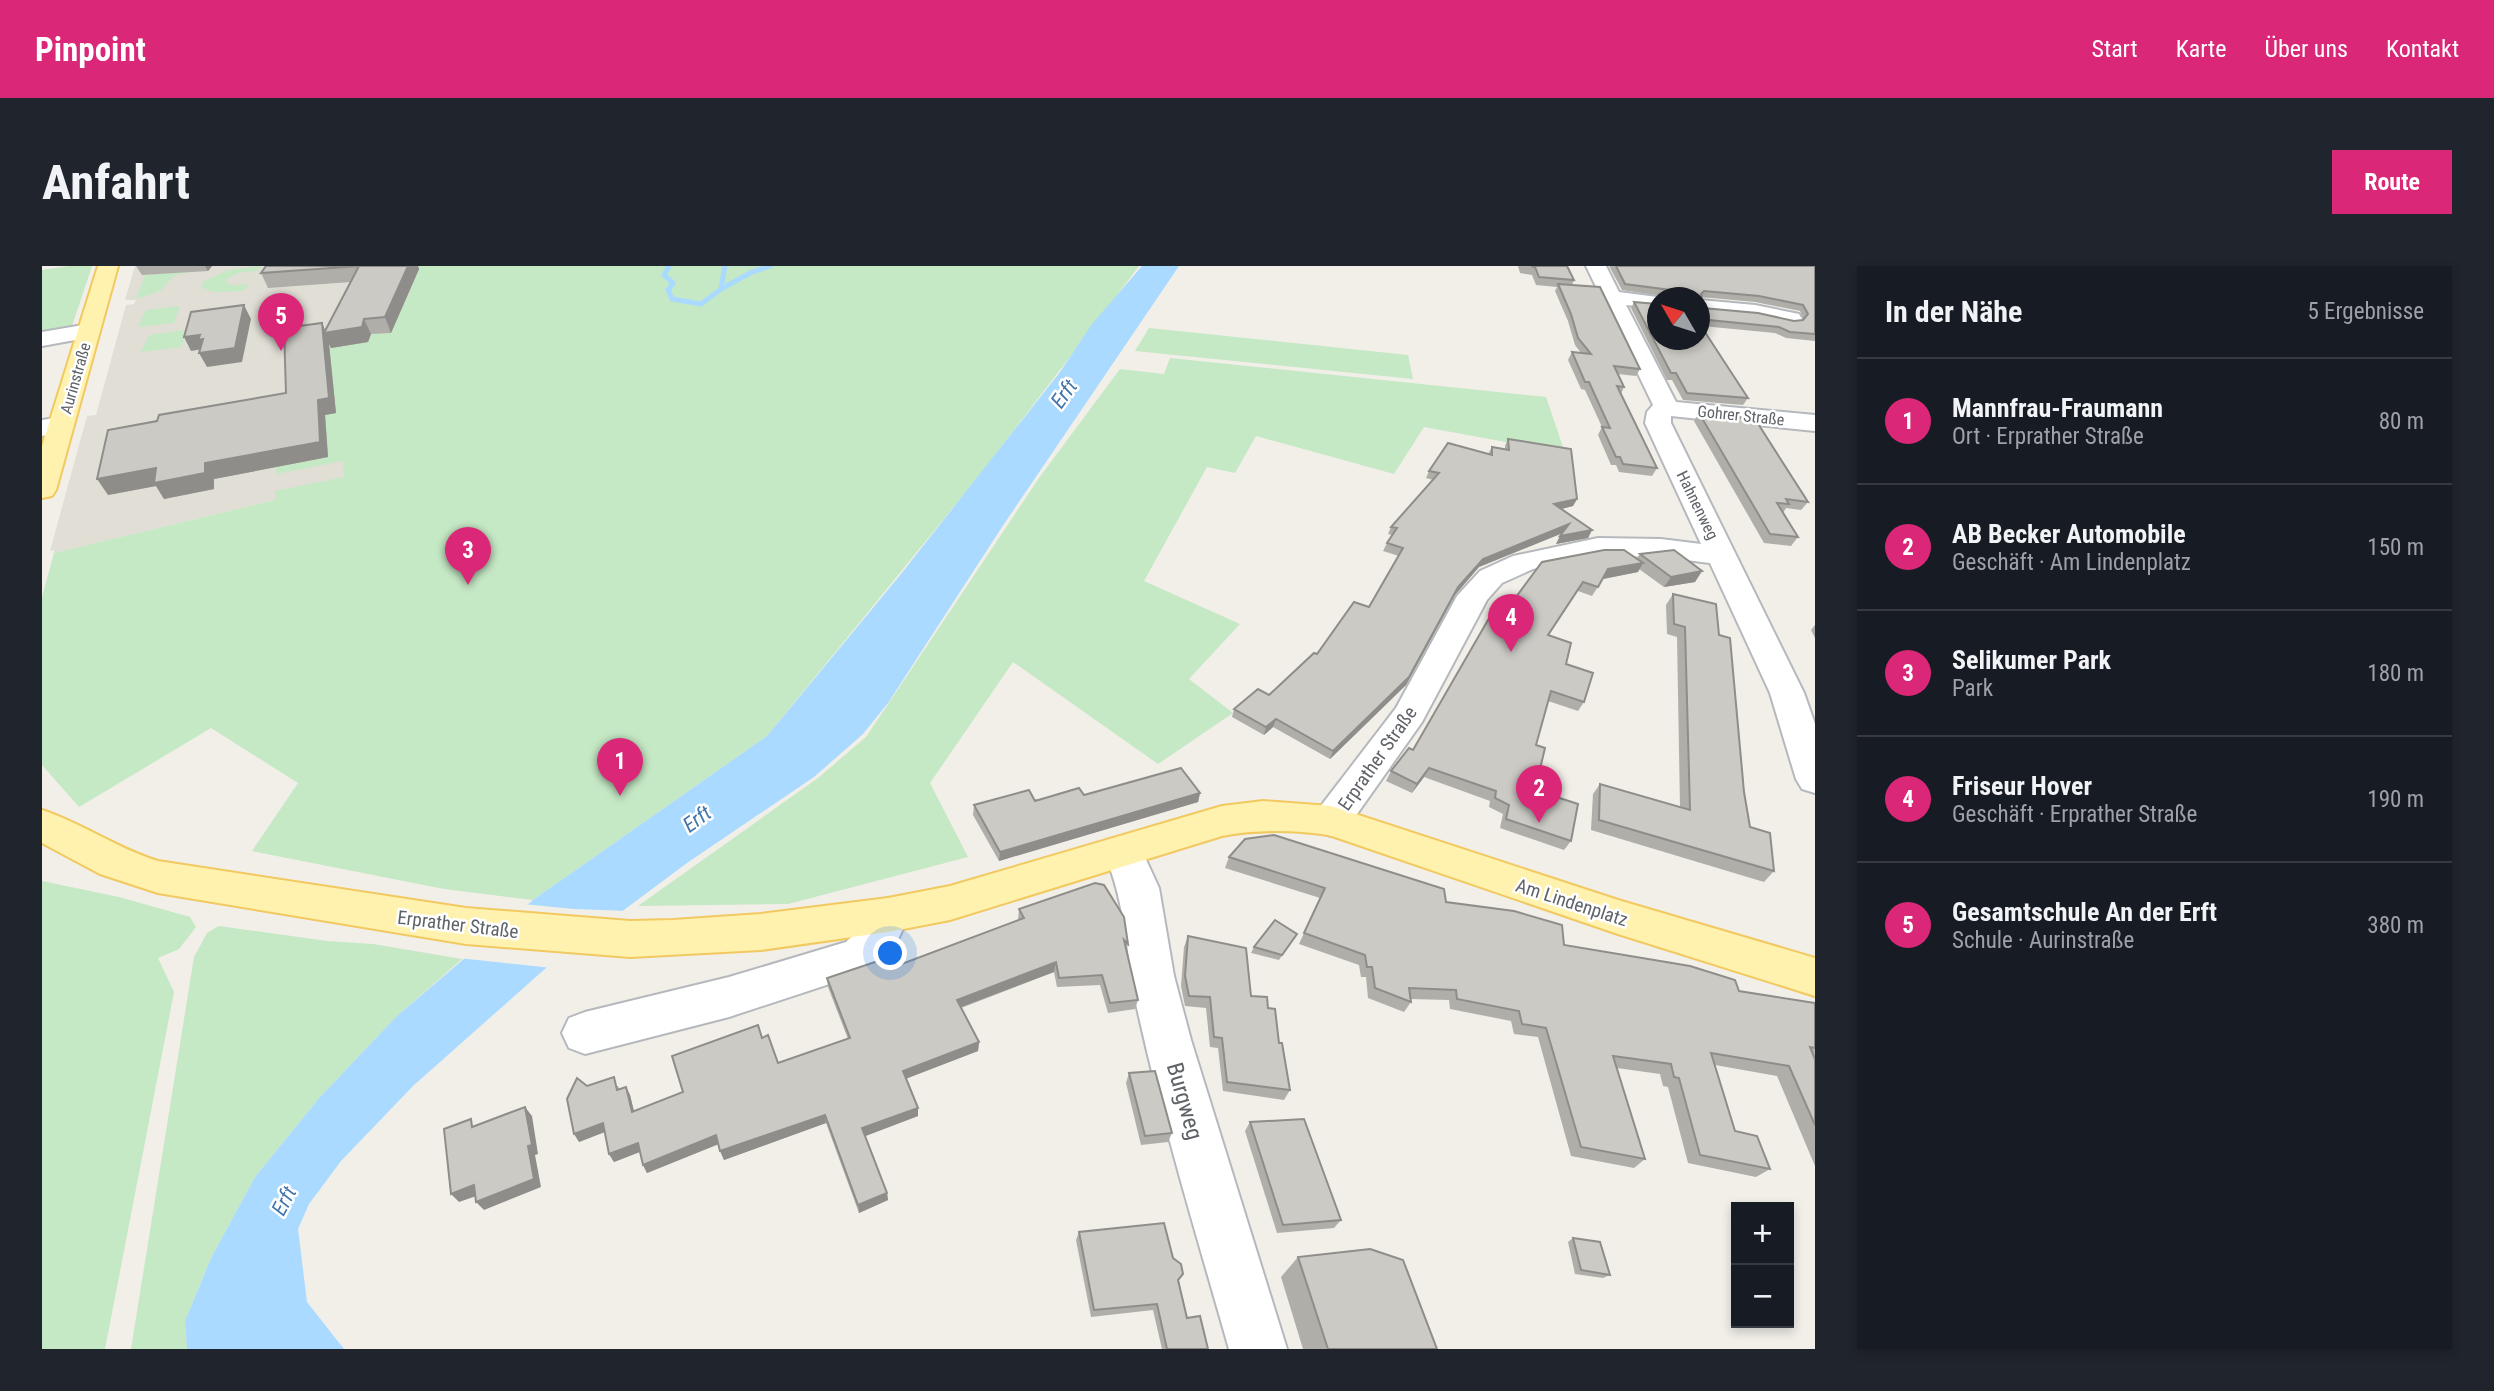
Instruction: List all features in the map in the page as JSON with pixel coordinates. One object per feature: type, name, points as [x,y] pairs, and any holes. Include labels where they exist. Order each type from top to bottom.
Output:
[{"type":"main road","name":"Aurinstraße","points":[[42,491],[52,427],[89,331],[107,266]]},
{"type":"main road","name":"Erprather Straße","points":[[42,825],[114,863],[158,877],[466,926],[630,939],[761,932],[888,915],[950,902],[1243,817],[1284,815],[1331,821]]},
{"type":"main road","name":"Am Lindenplatz","points":[[1331,821],[1618,917],[1815,977]]},
{"type":"street","points":[[1596,266],[1667,408]]},
{"type":"street","points":[[1612,297],[1647,301]]},
{"type":"street","points":[[1710,307],[1755,311],[1791,319]]},
{"type":"street","points":[[42,339],[89,331]]},
{"type":"street","name":"Gohrer Straße","points":[[1667,408],[1815,423]]},
{"type":"street","name":"Hahnenweg","points":[[1667,408],[1659,412],[1658,424],[1787,693],[1812,761]]},
{"type":"street","name":"Erprather Straße","points":[[1331,821],[1410,714],[1473,596],[1491,577],[1524,562],[1598,547],[1650,547],[1723,556]]},
{"type":"street","name":"Burgweg","points":[[1123,851],[1143,897],[1155,992],[1184,1102],[1258,1349]]},
{"type":"street","points":[[585,1033],[729,997],[860,956],[872,948],[881,937],[888,915]]},
{"type":"shaded area","points":[[135,266],[463,266],[409,468],[54,553],[54,550],[50,551],[87,416],[96,415],[126,305],[134,304],[136,300],[125,300]]},
{"type":"green space","points":[[92,266],[71,329],[42,335],[42,270]]},
{"type":"green space","points":[[261,266],[257,271],[238,273],[225,280],[230,285],[249,284],[244,291],[213,292],[201,287],[204,281],[228,270]]},
{"type":"green space","points":[[404,266],[1139,266],[982,472],[767,736],[533,900],[444,889],[252,851],[298,783],[211,728],[79,807],[42,765],[42,597],[54,553],[275,500],[275,491],[344,477],[343,461],[276,474],[276,467],[328,457],[304,436],[325,349],[367,342],[371,334],[391,333],[401,296],[408,296],[418,270]]},
{"type":"green space","points":[[191,272],[174,276],[160,291],[136,299],[145,275]]},
{"type":"green space","points":[[180,306],[174,323],[138,327],[146,310]]},
{"type":"green space","points":[[1149,328],[1408,355],[1413,379],[1135,351]]},
{"type":"green space","points":[[187,330],[181,347],[141,352],[149,335]]},
{"type":"green space","points":[[1170,358],[1546,397],[1565,453],[1424,427],[1394,474],[1256,436],[1235,473],[1207,467],[1144,581],[1240,624],[1189,679],[1233,713],[1158,764],[1013,662],[930,783],[968,857],[788,904],[638,906],[818,778],[866,737],[1039,478],[1120,369],[1164,374]]},
{"type":"green space","points":[[42,881],[119,897],[190,917],[196,927],[179,949],[158,958],[174,992],[105,1349],[42,1349]]},
{"type":"green space","points":[[219,926],[327,941],[373,944],[462,959],[397,1016],[320,1097],[255,1177],[211,1258],[185,1321],[187,1349],[131,1349],[194,957],[207,933]]},
{"type":"water","name":"Erft","points":[[1142,266],[1179,266],[1002,527],[888,703],[863,734],[814,777],[687,863],[546,968],[413,1086],[341,1161],[309,1204],[298,1229],[307,1302],[344,1349],[187,1349],[185,1321],[211,1258],[255,1177],[320,1097],[397,1016],[533,900],[767,736],[901,574],[1060,372],[1092,324]]},
{"type":"pier","points":[[523,904],[628,911],[552,968],[458,958]]},
{"type":"building","points":[[266,266],[359,266],[261,273]]},
{"type":"building","points":[[359,266],[408,266],[385,317],[364,319],[362,327],[324,333]]},
{"type":"building","points":[[1531,266],[1567,266],[1574,280],[1539,277],[1535,267]]},
{"type":"building","points":[[1616,266],[1815,266],[1815,334],[1790,332],[1779,327],[1710,320],[1710,309],[1803,320],[1808,314],[1803,305],[1759,296],[1710,292],[1710,287],[1648,287],[1625,284]]},
{"type":"building","points":[[1558,284],[1600,287],[1640,369],[1614,366],[1624,387],[1617,386],[1657,468],[1623,464],[1620,457],[1616,457],[1602,427],[1610,428],[1572,352],[1591,354],[1578,338]]},
{"type":"building","points":[[1634,302],[1647,303],[1647,327]]},
{"type":"building","points":[[244,305],[235,348],[199,353],[203,339],[198,340],[200,335],[184,337],[191,312]]},
{"type":"building","points":[[322,323],[329,398],[318,400],[320,442],[205,463],[205,473],[154,483],[156,468],[97,479],[108,430],[157,421],[159,415],[286,393],[284,328]]},
{"type":"building","points":[[1710,340],[1748,398],[1687,393],[1676,373],[1671,373],[1659,350],[1710,350]]},
{"type":"building","points":[[1699,413],[1755,419],[1808,502],[1786,499],[1789,504],[1777,503],[1798,537],[1770,534]]},
{"type":"building","points":[[1508,439],[1571,449],[1577,499],[1554,504],[1592,530],[1560,536],[1569,524],[1483,559],[1458,587],[1409,677],[1333,751],[1276,719],[1266,727],[1234,709],[1258,689],[1269,695],[1314,653],[1317,654],[1354,602],[1369,607],[1403,548],[1387,543],[1397,528],[1391,527],[1439,473],[1429,471],[1448,443],[1492,455],[1492,447],[1509,450]]},
{"type":"building","points":[[1604,550],[1624,550],[1643,563],[1608,569],[1598,587],[1583,582],[1548,635],[1571,643],[1566,664],[1593,673],[1584,702],[1551,691],[1536,745],[1545,748],[1535,790],[1578,804],[1571,841],[1506,819],[1509,805],[1495,798],[1496,791],[1429,768],[1417,784],[1391,771],[1409,748],[1413,750],[1499,601],[1510,605],[1542,562]]},
{"type":"building","points":[[1674,550],[1702,571],[1671,577],[1640,554]]},
{"type":"building","points":[[1673,594],[1716,604],[1719,635],[1730,638],[1744,792],[1750,827],[1770,833],[1774,871],[1599,820],[1600,784],[1690,810],[1685,627],[1674,624]]},
{"type":"building","points":[[1181,768],[1200,793],[1000,852],[974,805],[1029,790],[1035,801],[1079,788],[1084,795]]},
{"type":"building","points":[[1274,835],[1444,889],[1446,902],[1514,911],[1562,925],[1564,945],[1690,966],[1735,980],[1739,991],[1815,1003],[1815,1048],[1810,1047],[1815,1059],[1815,1125],[1789,1066],[1711,1053],[1735,1131],[1757,1136],[1770,1169],[1700,1155],[1679,1078],[1674,1077],[1671,1064],[1613,1056],[1645,1159],[1581,1147],[1546,1028],[1522,1024],[1519,1011],[1457,999],[1456,990],[1409,988],[1411,1002],[1375,988],[1372,967],[1367,967],[1365,955],[1304,933],[1325,888],[1229,857],[1245,839]]},
{"type":"building","points":[[1095,883],[1104,885],[1124,917],[1128,944],[1124,940],[1138,1000],[1110,1003],[1102,975],[1059,978],[1056,962],[957,1000],[979,1042],[903,1071],[918,1108],[862,1128],[887,1193],[858,1205],[825,1115],[720,1151],[716,1135],[643,1165],[638,1143],[609,1154],[603,1123],[574,1134],[567,1099],[577,1078],[587,1086],[614,1077],[617,1090],[626,1087],[632,1112],[683,1092],[672,1056],[758,1025],[762,1038],[768,1035],[778,1063],[850,1038],[827,978],[875,962],[892,952],[899,965],[1024,918],[1019,909]]},
{"type":"building","points":[[1275,920],[1297,934],[1282,955],[1254,947]]},
{"type":"building","points":[[1188,936],[1246,948],[1251,996],[1267,997],[1268,1008],[1275,1009],[1279,1043],[1282,1043],[1290,1090],[1227,1082],[1222,1038],[1214,1037],[1210,997],[1189,996],[1185,976]]},
{"type":"building","points":[[1155,1071],[1172,1133],[1145,1136],[1129,1073]]},
{"type":"building","points":[[525,1107],[532,1145],[528,1146],[534,1179],[476,1202],[474,1185],[451,1194],[444,1129],[471,1119],[472,1127]]},
{"type":"building","points":[[1304,1119],[1341,1220],[1283,1225],[1250,1122]]},
{"type":"building","points":[[1164,1223],[1173,1258],[1181,1264],[1183,1274],[1178,1280],[1187,1318],[1200,1316],[1208,1349],[1167,1349],[1157,1304],[1094,1310],[1079,1232]]},
{"type":"building","points":[[1573,1238],[1600,1242],[1610,1275],[1581,1270]]},
{"type":"building","points":[[1370,1249],[1403,1260],[1437,1349],[1328,1349],[1298,1257]]},
{"type":"waterway","points":[[669,266],[664,275],[673,283],[668,290],[672,299],[701,304],[721,289]]},
{"type":"waterway","points":[[721,289],[725,266]]},
{"type":"waterway","points":[[721,289],[752,272],[770,266]]},
{"type":"place","name":"Gesamtschule An der Erft","points":[[281,351]]},
{"type":"place","name":"Selikumer Park","points":[[468,585]]},
{"type":"place","name":"Friseur Hover","points":[[1511,652]]},
{"type":"place","name":"Mannfrau-Fraumann","points":[[620,796]]},
{"type":"place","name":"AB Becker Automobile","points":[[1539,823]]}]
